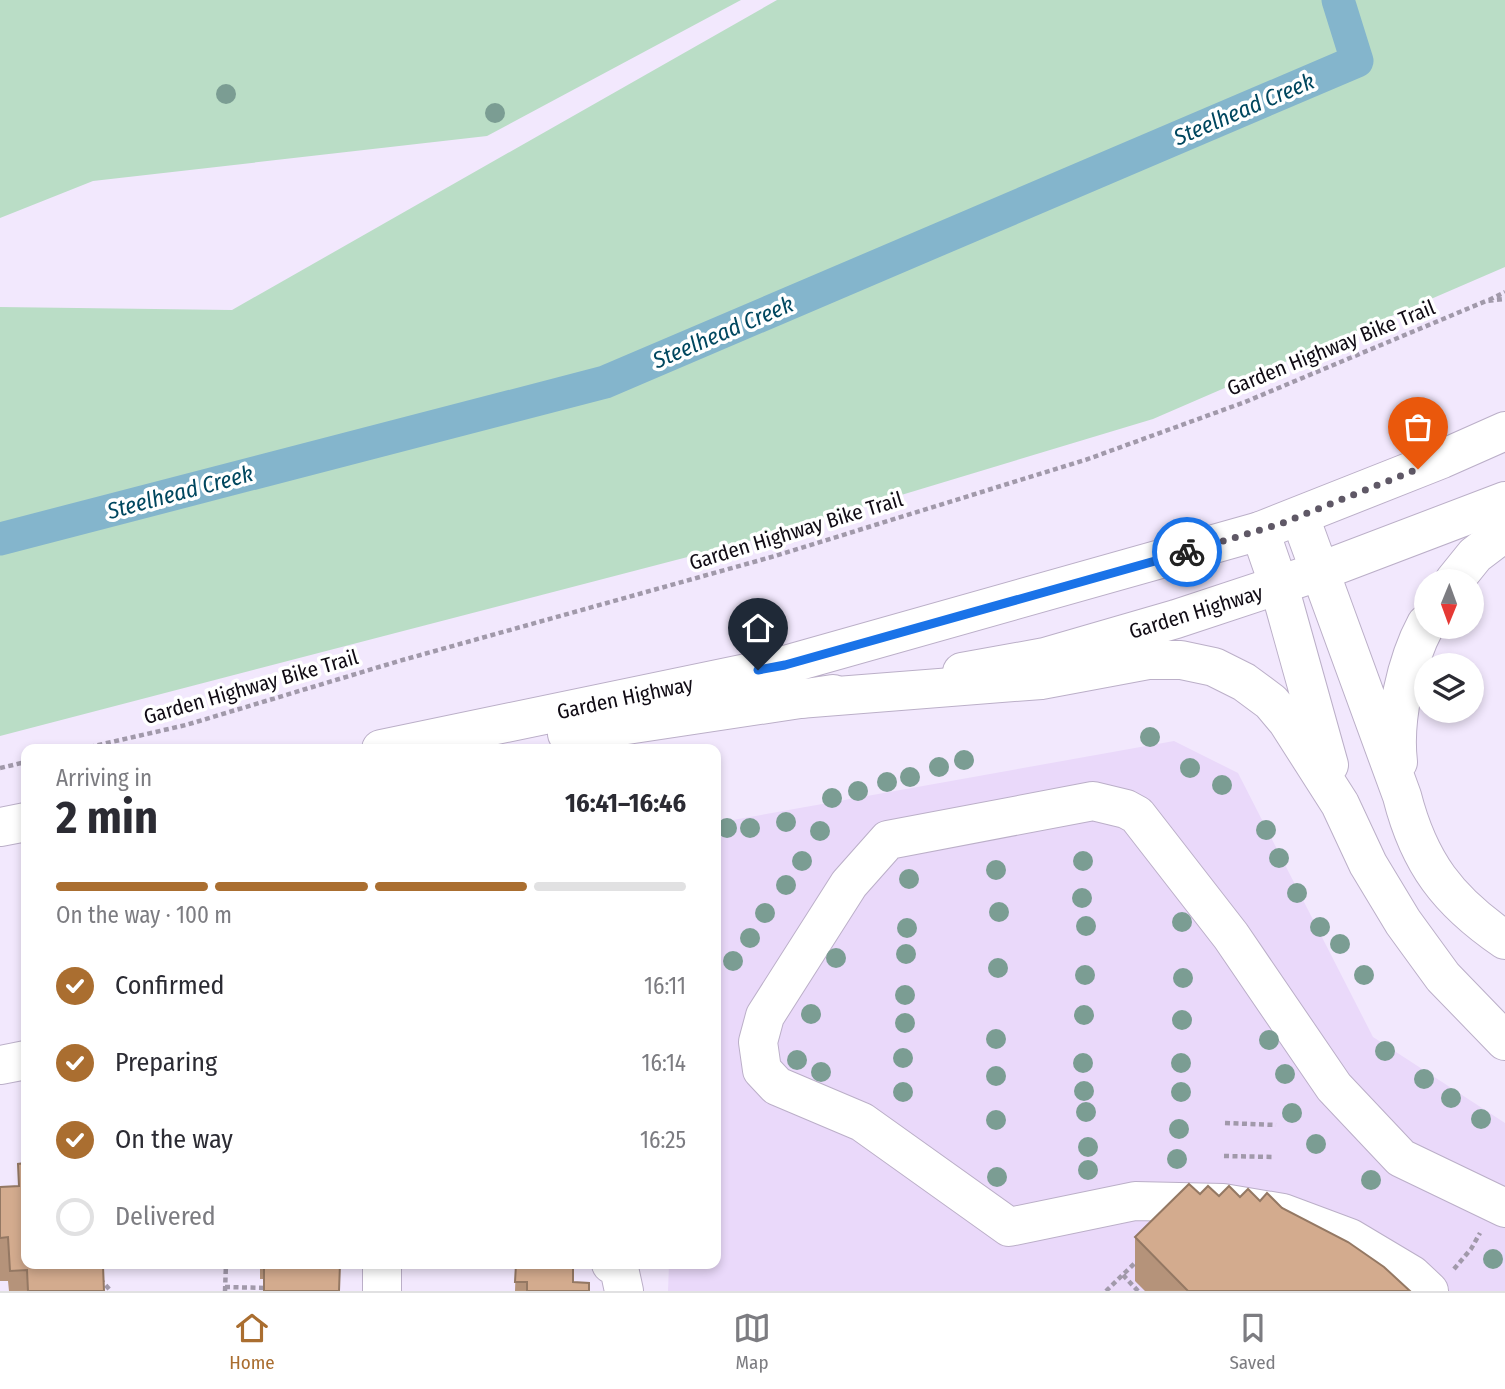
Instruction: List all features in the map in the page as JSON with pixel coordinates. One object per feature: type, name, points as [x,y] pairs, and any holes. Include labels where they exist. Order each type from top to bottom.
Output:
[{"type":"main road","name":"Garden Highway","points":[[405,744],[785,665],[1260,531],[1300,517],[1505,431]]},
{"type":"main road","name":"Garden Highway","points":[[495,744],[799,699],[1045,657],[1279,586],[1505,501]]},
{"type":"main road","points":[[1300,517],[1402,796],[1409,822],[1427,864],[1454,900],[1475,920],[1505,940]]},
{"type":"main road","points":[[1260,531],[1279,586],[1340,804]]},
{"type":"main road","points":[[1464,569],[1475,555],[1505,533]]},
{"type":"main road","points":[[1402,796],[1397,756],[1399,716],[1406,678],[1420,639]]},
{"type":"main road","points":[[799,699],[1041,680],[1149,660],[1181,660],[1214,667],[1244,682],[1271,702],[1287,721],[1340,804],[1368,864],[1403,922],[1443,976],[1505,1041]]},
{"type":"main road","points":[[1429,1291],[1412,1275],[1350,1238],[1283,1213],[1223,1202],[1135,1201],[1009,1227],[862,1122],[777,1086],[762,1070],[758,1042],[765,1016],[849,884],[888,840],[1093,801],[1126,809],[1137,815],[1231,936],[1334,1087],[1401,1158],[1505,1208]]},
{"type":"main road","points":[[0,827],[21,823]]},
{"type":"main road","points":[[0,1065],[21,1061]]},
{"type":"main road","points":[[382,1269],[382,1291]]},
{"type":"main road","points":[[619,1269],[624,1291]]},
{"type":"path","points":[[1486,302],[1505,292]]},
{"type":"path","name":"Garden Highway Bike Trail","points":[[103,744],[186,725],[399,661],[775,556],[1088,459],[1245,402],[1486,302],[1505,299]]},
{"type":"path","points":[[0,768],[21,763]]},
{"type":"path","points":[[1225,1123],[1276,1125]]},
{"type":"path","points":[[1224,1156],[1274,1157]]},
{"type":"path","points":[[1463,1259],[1471,1249]]},
{"type":"path","points":[[1106,1291],[1143,1256]]},
{"type":"path","points":[[226,1269],[225,1289],[278,1288]]},
{"type":"path","points":[[94,1272],[111,1291]]},
{"type":"path","points":[[1123,1275],[1138,1291]]},
{"type":"shaded area","points":[[1174,741],[1238,773],[1373,1037],[1505,1123],[1505,1291],[668,1291],[669,1269],[721,1269],[721,822]]},
{"type":"green space","points":[[0,0],[741,0],[487,136],[93,181],[0,218]]},
{"type":"green space","points":[[777,0],[1505,0],[1505,267],[1153,419],[749,541],[0,736],[0,307],[232,310]]},
{"type":"building","points":[[18,1164],[21,1164],[21,1269],[103,1269],[104,1291],[28,1291],[27,1270],[10,1271],[8,1237],[0,1238],[0,1187],[19,1186]]},
{"type":"building","points":[[1189,1184],[1200,1194],[1208,1186],[1219,1196],[1229,1186],[1240,1197],[1248,1189],[1260,1201],[1267,1193],[1282,1208],[1348,1242],[1384,1267],[1410,1291],[1188,1291],[1135,1237]]},
{"type":"building","points":[[264,1269],[340,1269],[339,1291],[264,1291]]},
{"type":"building","points":[[516,1269],[573,1269],[573,1282],[589,1283],[589,1291],[527,1291],[527,1282],[515,1282]]},
{"type":"waterway","name":"Steelhead Creek","points":[[0,539],[605,382],[1357,61],[1338,0]]},
{"type":"way so far","points":[[1187,552],[1300,517],[1418,469]]},
{"type":"route","points":[[758,670],[785,665],[1187,552]]}]
